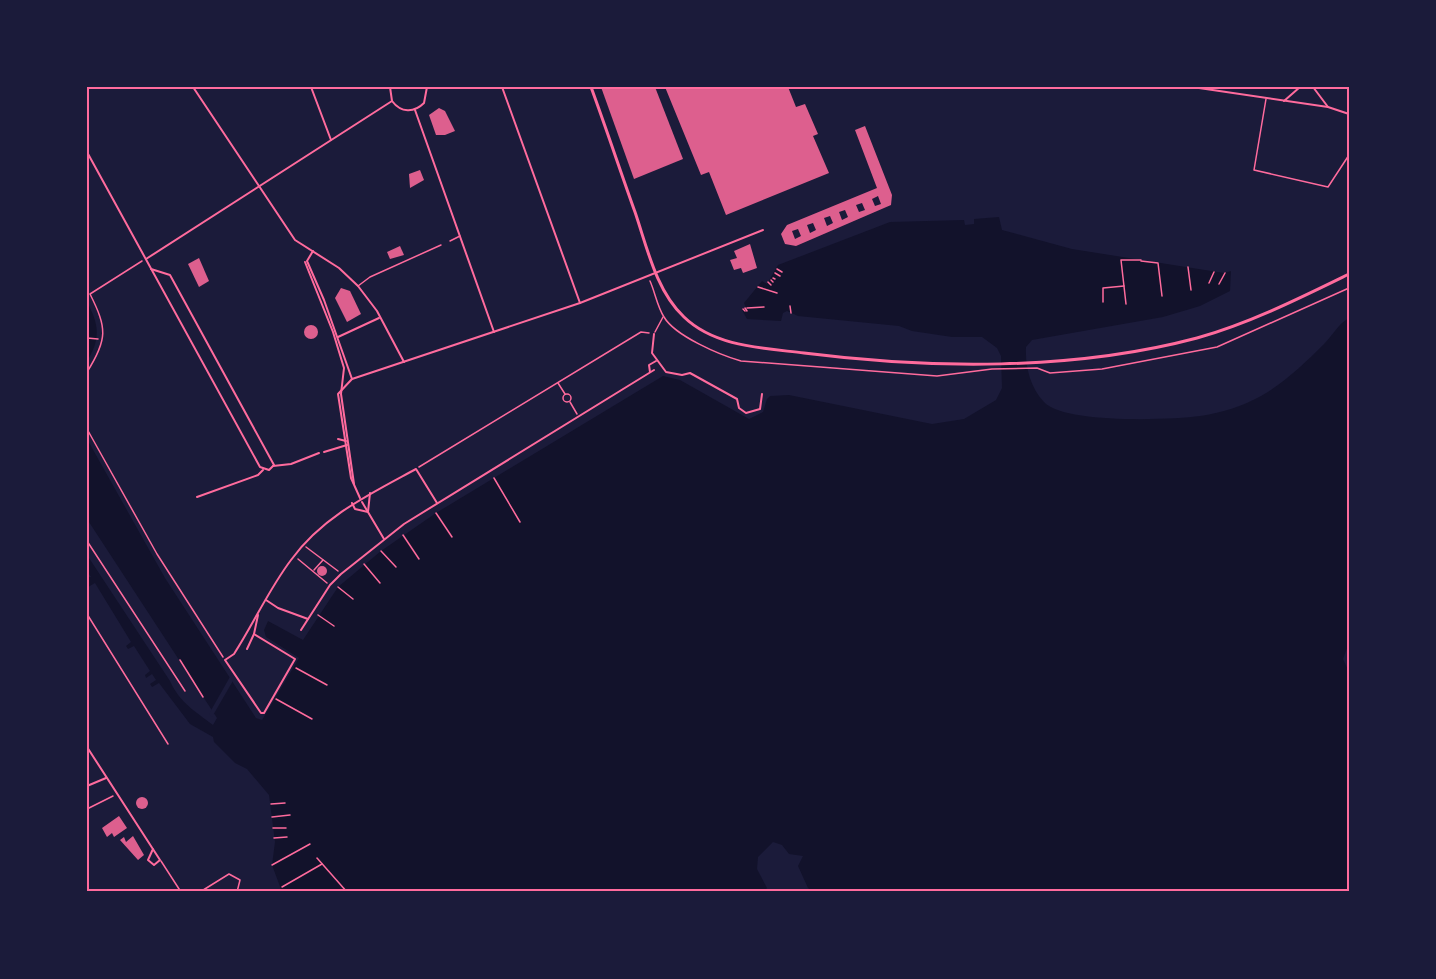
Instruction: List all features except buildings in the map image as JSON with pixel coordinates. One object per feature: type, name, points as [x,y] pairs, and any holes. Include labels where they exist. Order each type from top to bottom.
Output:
[{"type":"street","points":[[194,87],[295,240],[339,268],[358,286],[380,317],[404,362]]},
{"type":"street","points":[[311,87],[331,140]]},
{"type":"street","points":[[390,87],[392,101],[402,110],[415,110],[426,100],[427,87]]},
{"type":"street","points":[[502,87],[580,303]]},
{"type":"street","points":[[591,87],[665,293],[682,315],[705,332],[727,342],[769,349],[874,360],[985,364],[1121,353],[1198,338],[1283,306],[1349,274]]},
{"type":"street","points":[[1284,101],[1300,87]]},
{"type":"street","points":[[1313,87],[1328,107]]},
{"type":"street","points":[[1199,88],[1328,107],[1349,114]]},
{"type":"street","points":[[146,259],[392,101]]},
{"type":"street","points":[[415,110],[494,332]]},
{"type":"street","points":[[87,152],[263,470]]},
{"type":"street","points":[[384,539],[354,484],[338,394],[352,379],[580,303],[763,230]]},
{"type":"street","points":[[313,251],[307,261],[338,337],[352,379]]},
{"type":"street","points":[[305,262],[333,332],[344,368],[343,389]]},
{"type":"street","points":[[151,269],[170,275],[273,466]]},
{"type":"street","points":[[338,337],[380,317]]},
{"type":"street","points":[[654,334],[651,344],[657,368]]},
{"type":"street","points":[[650,372],[649,365],[656,362]]},
{"type":"street","points":[[301,630],[330,585],[384,539],[436,503],[657,368]]},
{"type":"street","points":[[657,368],[673,375],[690,373],[737,399],[739,408],[746,413],[760,409],[762,394]]},
{"type":"street","points":[[338,439],[347,443]]},
{"type":"street","points":[[324,452],[347,443]]},
{"type":"street","points":[[197,496],[258,475],[263,470],[270,470],[273,466],[286,466],[319,453]]},
{"type":"street","points":[[254,634],[295,659],[264,713],[261,713],[225,660],[234,654],[241,644],[294,556],[326,523],[352,503],[416,469],[436,503]]},
{"type":"street","points":[[368,512],[370,493]]},
{"type":"street","points":[[352,503],[355,509],[368,512]]},
{"type":"street","points":[[266,600],[278,608],[308,619]]},
{"type":"street","points":[[241,644],[247,649],[254,634],[259,612]]},
{"type":"street","points":[[87,747],[107,777],[153,849],[160,860],[154,865],[148,862],[153,849]]},
{"type":"street","points":[[87,786],[107,777]]},
{"type":"lane","points":[[1266,99],[1254,170],[1328,187],[1349,155]]},
{"type":"lane","points":[[450,241],[460,236]]},
{"type":"lane","points":[[358,286],[370,277],[441,245]]},
{"type":"lane","points":[[87,541],[185,691]]},
{"type":"lane","points":[[87,614],[168,744]]},
{"type":"lane","points":[[160,860],[181,892]]},
{"type":"lane","points":[[201,891],[229,874],[240,880],[237,892]]},
{"type":"lane","points":[[201,891],[207,892]]},
{"type":"path","points":[[87,372],[97,357],[104,339],[102,317],[90,294],[146,259]]},
{"type":"path","points":[[1126,304],[1121,260],[1158,263],[1162,296]]},
{"type":"path","points":[[1188,267],[1191,290]]},
{"type":"path","points":[[777,269],[782,272]]},
{"type":"path","points":[[1209,283],[1214,272]]},
{"type":"path","points":[[775,273],[780,276]]},
{"type":"path","points":[[1219,284],[1225,273]]},
{"type":"path","points":[[650,281],[663,316],[673,327],[709,349],[741,361],[897,375],[953,375],[992,369],[1037,368],[1050,373],[1102,369],[1217,347],[1349,288]]},
{"type":"path","points":[[1103,303],[1103,288],[1124,286]]},
{"type":"path","points":[[758,287],[777,293]]},
{"type":"path","points":[[790,306],[791,313]]},
{"type":"path","points":[[745,310],[764,307]]},
{"type":"path","points":[[416,469],[641,332],[654,334],[663,316]]},
{"type":"path","points":[[87,339],[98,339]]},
{"type":"path","points":[[557,382],[565,394],[571,396],[569,402]]},
{"type":"path","points":[[565,394],[564,400],[569,402],[578,416]]},
{"type":"path","points":[[87,429],[157,554],[225,660]]},
{"type":"path","points":[[494,478],[520,522]]},
{"type":"path","points":[[436,513],[452,537]]},
{"type":"path","points":[[403,535],[419,559]]},
{"type":"path","points":[[304,546],[341,574]]},
{"type":"path","points":[[381,551],[396,567]]},
{"type":"path","points":[[294,556],[330,585]]},
{"type":"path","points":[[314,571],[322,560]]},
{"type":"path","points":[[364,564],[380,583]]},
{"type":"path","points":[[338,587],[353,599]]},
{"type":"path","points":[[318,615],[334,626]]},
{"type":"path","points":[[180,660],[203,696]]},
{"type":"path","points":[[295,668],[327,685]]},
{"type":"path","points":[[276,699],[312,719]]},
{"type":"path","points":[[87,809],[108,796]]},
{"type":"path","points":[[271,804],[285,803]]},
{"type":"path","points":[[272,817],[290,815]]},
{"type":"path","points":[[273,828],[286,828]]},
{"type":"path","points":[[274,838],[287,837]]},
{"type":"path","points":[[273,865],[310,844]]},
{"type":"path","points":[[317,858],[347,892]]},
{"type":"path","points":[[282,887],[322,864]]},
{"type":"shaded area","points":[[999,217],[1002,230],[1072,249],[1224,273],[1231,271],[1230,291],[1200,306],[1163,317],[1032,340],[1026,347],[1029,376],[1039,396],[1055,409],[1094,417],[1166,419],[1200,416],[1232,409],[1270,391],[1286,379],[1349,318],[1349,643],[1343,659],[1349,672],[1349,892],[814,892],[808,888],[798,866],[803,856],[789,854],[782,845],[773,842],[758,857],[757,869],[767,888],[764,892],[282,892],[272,865],[275,842],[269,795],[247,769],[235,763],[214,742],[213,737],[190,724],[159,683],[152,687],[150,684],[156,680],[152,674],[146,678],[145,675],[150,671],[134,646],[128,649],[126,646],[131,642],[95,583],[88,587],[87,577],[91,577],[87,571],[87,555],[178,695],[188,706],[213,725],[217,718],[87,519],[87,439],[165,578],[256,718],[262,720],[299,658],[266,637],[264,630],[268,621],[303,640],[338,587],[381,551],[436,513],[663,376],[680,380],[749,419],[763,412],[770,396],[789,395],[932,424],[964,419],[996,400],[1002,388],[1001,356],[997,348],[982,337],[952,337],[912,331],[899,326],[798,316],[787,311],[783,313],[781,321],[747,319],[742,310],[746,308],[744,303],[762,281],[767,284],[778,265],[890,222],[964,220],[965,225],[974,224],[974,219]]},
{"type":"shaded area","points":[[87,302],[94,317],[97,332],[95,346],[87,361]]},
{"type":"pier","points":[[231,675],[234,679],[212,717],[209,714]]}]
